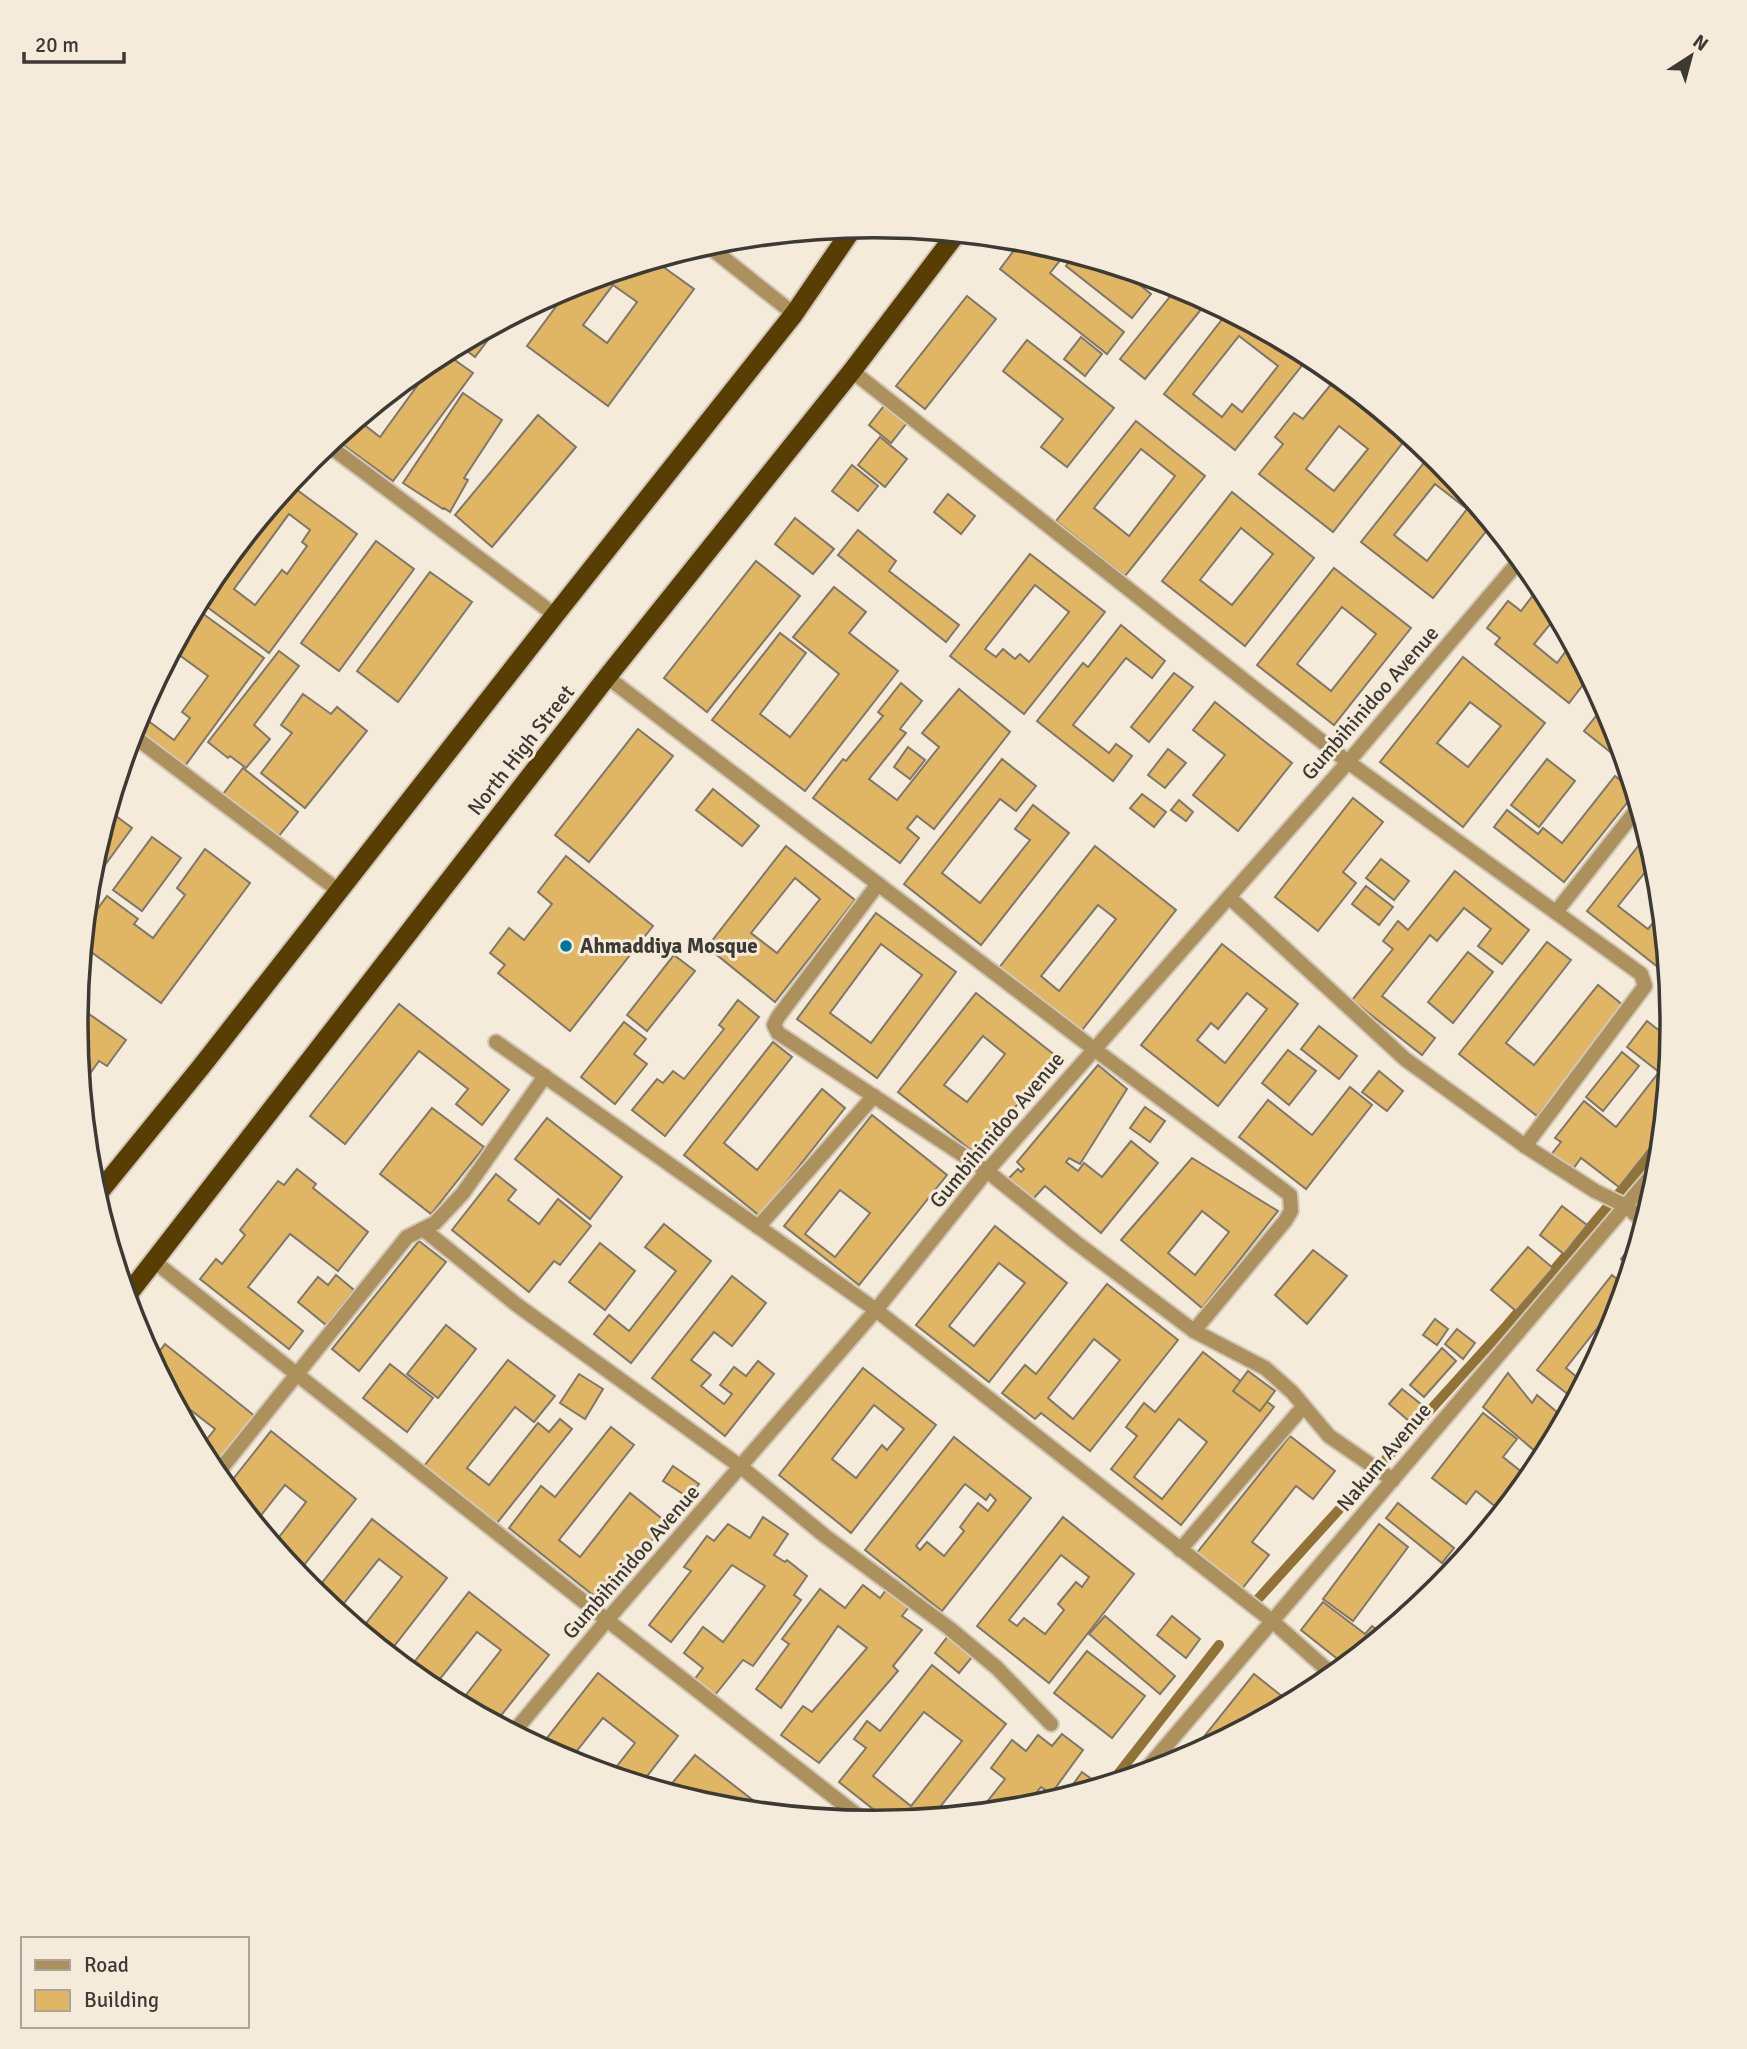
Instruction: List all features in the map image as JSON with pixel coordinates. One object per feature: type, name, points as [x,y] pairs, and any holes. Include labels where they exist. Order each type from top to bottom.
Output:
[{"type":"highway","points":[[105,1185],[201,1068],[794,314],[845,239]]},
{"type":"highway","name":"North High Street","points":[[133,1288],[607,677],[852,371],[950,242]]},
{"type":"street","points":[[718,254],[794,314]]},
{"type":"street","points":[[852,371],[1348,762],[1641,974],[1645,986],[1525,1146]]},
{"type":"street","points":[[337,451],[555,615]]},
{"type":"street","name":"Gumbihinidoo Avenue","points":[[519,1725],[607,1620],[876,1310],[987,1171],[1348,762],[1513,568]]},
{"type":"street","points":[[607,677],[1094,1049],[1290,1195],[1291,1211],[1285,1221],[1194,1331]]},
{"type":"street","points":[[141,741],[339,891]]},
{"type":"street","points":[[1556,912],[1632,816]]},
{"type":"street","points":[[878,884],[778,1017],[774,1025],[778,1033],[987,1171],[1074,1241],[1194,1331],[1265,1368],[1292,1392],[1329,1436],[1392,1480]]},
{"type":"street","points":[[1229,897],[1405,1059],[1525,1146],[1595,1191],[1626,1206],[1636,1215]]},
{"type":"street","points":[[496,1042],[876,1310],[1272,1621],[1325,1668]]},
{"type":"street","points":[[223,1466],[407,1237],[435,1223],[463,1193],[545,1076]]},
{"type":"street","points":[[758,1227],[874,1096]]},
{"type":"street","name":"Nakum Avenue","points":[[1156,1758],[1642,1187]]},
{"type":"street","points":[[423,1229],[517,1305],[740,1467],[825,1536],[958,1634],[997,1668],[1051,1724]]},
{"type":"street","points":[[155,1262],[851,1810]]},
{"type":"street","points":[[1180,1550],[1303,1407]]},
{"type":"building","points":[[1013,252],[1059,261],[1050,273],[1124,332],[1107,354],[1000,269]]},
{"type":"building","points":[[1068,263],[1077,265],[1126,280],[1140,285],[1151,294],[1132,318],[1066,266]]},
{"type":"building","points":[[663,267],[694,289],[608,406],[527,346],[557,306],[621,280]],"holes":[[[613,285],[637,302],[607,343],[583,325]]]},
{"type":"building","points":[[967,296],[996,319],[925,409],[896,386]]},
{"type":"building","points":[[1170,296],[1200,310],[1145,379],[1120,359]]},
{"type":"building","points":[[1221,320],[1302,366],[1235,450],[1164,394]],"holes":[[[1239,336],[1278,366],[1242,412],[1232,404],[1222,417],[1193,394]]]},
{"type":"building","points":[[1081,337],[1102,354],[1085,376],[1064,359]]},
{"type":"building","points":[[1027,340],[1114,408],[1067,467],[1041,447],[1063,419],[1003,371]]},
{"type":"building","points":[[487,341],[475,357],[468,352]]},
{"type":"building","points":[[455,360],[473,373],[393,481],[343,445],[365,426],[380,437],[417,386]]},
{"type":"building","points":[[1330,385],[1402,444],[1333,532],[1259,474],[1283,444],[1275,437],[1294,413],[1303,419]],"holes":[[[1339,426],[1368,449],[1334,491],[1306,469]]]},
{"type":"building","points":[[463,393],[502,420],[464,478],[468,480],[450,512],[403,483]]},
{"type":"building","points":[[887,402],[910,419],[891,443],[869,425]]},
{"type":"building","points":[[538,415],[576,447],[492,547],[455,515]]},
{"type":"building","points":[[1136,421],[1205,476],[1125,576],[1056,521]],"holes":[[[1141,449],[1175,476],[1129,536],[1094,508]]]},
{"type":"building","points":[[880,437],[907,459],[885,487],[858,465]]},
{"type":"building","points":[[1423,464],[1466,508],[1435,484],[1394,535],[1427,561],[1467,509],[1485,532],[1433,598],[1361,542]]},
{"type":"building","points":[[852,465],[878,486],[858,511],[832,491]]},
{"type":"building","points":[[298,490],[357,534],[269,653],[208,608],[250,546]],"holes":[[[289,514],[310,530],[302,542],[307,546],[287,574],[282,570],[255,605],[234,589]]]},
{"type":"building","points":[[1232,492],[1314,558],[1245,646],[1162,581]],"holes":[[[1241,528],[1273,554],[1232,605],[1200,580]]]},
{"type":"building","points":[[948,494],[975,516],[961,534],[934,512]]},
{"type":"building","points":[[795,518],[834,549],[813,574],[775,544]]},
{"type":"building","points":[[858,530],[896,561],[889,571],[959,625],[946,642],[838,555]]},
{"type":"building","points":[[376,541],[414,569],[339,671],[301,643]]},
{"type":"building","points":[[1030,554],[1105,612],[1024,714],[950,656]],"holes":[[[1035,585],[1069,612],[1029,662],[1020,654],[1015,659],[1003,649],[996,657],[985,649]]]},
{"type":"building","points":[[756,561],[800,596],[707,712],[664,678]]},
{"type":"building","points":[[1334,568],[1411,628],[1334,725],[1257,665]],"holes":[[[1342,607],[1376,634],[1331,691],[1297,664]]]},
{"type":"building","points":[[430,572],[472,602],[398,702],[357,671]]},
{"type":"building","points":[[834,587],[866,612],[849,633],[898,671],[805,791],[712,720],[780,633],[806,653],[760,714],[790,737],[839,674],[793,637]]},
{"type":"building","points":[[1532,596],[1550,625],[1534,644],[1557,663],[1565,652],[1578,677],[1582,686],[1569,703],[1495,644],[1500,638],[1487,628],[1508,601],[1521,611]]},
{"type":"building","points":[[204,614],[264,658],[185,766],[143,735],[148,721],[174,740],[190,718],[182,712],[208,676],[180,656]]},
{"type":"building","points":[[1121,625],[1165,661],[1152,678],[1126,658],[1073,725],[1109,753],[1116,744],[1132,756],[1113,781],[1037,721],[1083,663],[1088,667]]},
{"type":"building","points":[[279,651],[299,666],[254,725],[270,739],[246,768],[208,742]]},
{"type":"building","points":[[1463,657],[1545,723],[1463,827],[1380,762]],"holes":[[[1470,702],[1501,726],[1468,767],[1437,743]]]},
{"type":"building","points":[[1174,673],[1193,687],[1149,742],[1131,727]]},
{"type":"building","points":[[901,683],[922,701],[900,729],[906,733],[869,779],[897,800],[939,747],[922,733],[959,689],[1010,732],[934,829],[917,816],[907,828],[919,838],[900,863],[813,798],[843,759],[846,761],[883,716],[878,712]]},
{"type":"building","points":[[303,694],[331,714],[337,707],[367,731],[305,808],[261,773],[292,733],[281,725]]},
{"type":"building","points":[[1215,702],[1292,763],[1238,831],[1193,795],[1225,755],[1193,730]]},
{"type":"building","points":[[1596,716],[1611,752],[1584,731]]},
{"type":"building","points":[[638,729],[673,756],[589,862],[555,835]]},
{"type":"building","points":[[908,747],[925,760],[910,779],[894,767]]},
{"type":"building","points":[[1168,749],[1186,763],[1165,788],[1148,775]]},
{"type":"building","points":[[1002,759],[1036,786],[1016,811],[1000,799],[942,873],[980,903],[1030,840],[1015,829],[1033,805],[1069,833],[981,945],[904,884]]},
{"type":"building","points":[[1547,759],[1575,781],[1539,827],[1511,805]]},
{"type":"building","points":[[243,768],[298,812],[274,842],[220,798]]},
{"type":"building","points":[[1615,776],[1621,780],[1627,802],[1564,882],[1494,827],[1507,810],[1538,834],[1543,828],[1562,843]]},
{"type":"building","points":[[713,789],[759,826],[742,846],[696,810]]},
{"type":"building","points":[[1142,794],[1166,812],[1154,827],[1130,808]]},
{"type":"building","points":[[1353,798],[1383,822],[1343,872],[1356,883],[1318,931],[1275,897]]},
{"type":"building","points":[[1179,800],[1193,812],[1186,821],[1171,810]]},
{"type":"building","points":[[116,816],[132,828],[104,866]]},
{"type":"building","points":[[152,837],[181,858],[142,911],[113,890]]},
{"type":"building","points":[[786,846],[855,900],[775,1002],[707,947]],"holes":[[[795,878],[820,899],[777,953],[751,933]]]},
{"type":"building","points":[[1095,846],[1176,910],[1079,1034],[998,969]],"holes":[[[1098,905],[1116,919],[1059,991],[1041,976]]]},
{"type":"building","points":[[1638,846],[1644,873],[1618,906],[1648,929],[1653,923],[1657,967],[1587,911]]},
{"type":"building","points":[[205,849],[250,883],[161,1003],[91,952],[94,922],[96,911],[107,896],[138,919],[134,924],[153,938],[185,895],[177,888]]},
{"type":"building","name":"Ahmaddiya Mosque","points":[[566,856],[653,926],[570,1031],[498,973],[505,965],[490,953],[509,928],[524,940],[552,904],[538,892]]},
{"type":"building","points":[[1381,859],[1409,881],[1394,900],[1366,878]]},
{"type":"building","points":[[1455,871],[1529,930],[1502,964],[1478,946],[1491,929],[1464,908],[1437,941],[1430,935],[1382,996],[1435,1038],[1422,1055],[1352,1000],[1393,949],[1383,941],[1398,921],[1408,930]]},
{"type":"building","points":[[1366,886],[1393,907],[1379,925],[1352,904]]},
{"type":"building","points":[[876,913],[956,972],[877,1078],[797,1019]],"holes":[[[881,944],[922,975],[871,1043],[830,1013]]]},
{"type":"building","points":[[1547,942],[1571,960],[1506,1043],[1534,1065],[1598,985],[1624,1006],[1537,1116],[1459,1054]]},
{"type":"building","points":[[1222,944],[1298,1004],[1218,1106],[1141,1045]],"holes":[[[1247,993],[1267,1009],[1225,1063],[1197,1040],[1211,1023],[1218,1029]]]},
{"type":"building","points":[[1468,952],[1493,972],[1453,1023],[1428,1002]]},
{"type":"building","points":[[674,955],[695,971],[647,1031],[627,1015]]},
{"type":"building","points":[[976,993],[1056,1056],[977,1155],[898,1092]],"holes":[[[983,1036],[1005,1054],[967,1102],[944,1085]]]},
{"type":"building","points":[[738,1000],[759,1017],[665,1136],[632,1110],[657,1079],[663,1083],[673,1071],[684,1079],[724,1029],[719,1025]]},
{"type":"building","points":[[399,1004],[509,1090],[482,1125],[456,1104],[468,1089],[419,1051],[345,1144],[310,1116]]},
{"type":"building","points":[[88,1013],[126,1040],[107,1066],[99,1061],[89,1075]]},
{"type":"building","points":[[1647,1021],[1660,1031],[1658,1071],[1627,1047]]},
{"type":"building","points":[[624,1022],[646,1039],[634,1054],[647,1064],[615,1104],[581,1077]]},
{"type":"building","points":[[1319,1026],[1357,1056],[1339,1079],[1301,1049]]},
{"type":"building","points":[[773,1042],[792,1057],[724,1143],[757,1170],[822,1089],[845,1108],[760,1216],[684,1155]]},
{"type":"building","points":[[1288,1050],[1316,1071],[1289,1105],[1262,1083]]},
{"type":"building","points":[[1622,1052],[1639,1066],[1603,1111],[1586,1097]]},
{"type":"building","points":[[1098,1065],[1127,1089],[1080,1164],[1069,1158],[1066,1162],[1078,1171],[1084,1163],[1102,1177],[1131,1141],[1158,1163],[1101,1233],[1045,1186],[1032,1200],[1008,1179],[1018,1169],[1021,1172],[1024,1169],[1017,1162]]},
{"type":"building","points":[[1379,1071],[1403,1091],[1387,1111],[1362,1092]]},
{"type":"building","points":[[1658,1073],[1649,1149],[1619,1187],[1581,1158],[1571,1172],[1550,1156],[1561,1142],[1555,1138],[1584,1101],[1616,1127]]},
{"type":"building","points":[[1350,1087],[1372,1105],[1306,1189],[1239,1137],[1268,1100],[1312,1135]]},
{"type":"building","points":[[1145,1107],[1165,1121],[1150,1142],[1130,1128]]},
{"type":"building","points":[[432,1108],[484,1147],[431,1214],[380,1174]]},
{"type":"building","points":[[872,1115],[947,1175],[859,1285],[784,1226]],"holes":[[[840,1190],[870,1213],[835,1257],[805,1234]]]},
{"type":"building","points":[[547,1118],[622,1177],[590,1219],[515,1159]]},
{"type":"building","points":[[1192,1158],[1278,1211],[1202,1308],[1121,1240]],"holes":[[[1202,1211],[1229,1232],[1195,1275],[1168,1253]]]},
{"type":"building","points":[[297,1169],[316,1184],[313,1188],[368,1232],[338,1271],[290,1234],[248,1287],[303,1331],[289,1349],[200,1279],[216,1259],[222,1264],[245,1235],[240,1230],[278,1181],[284,1185]]},
{"type":"building","points":[[496,1174],[516,1190],[508,1200],[539,1224],[558,1199],[591,1226],[560,1265],[554,1261],[529,1292],[452,1230]]},
{"type":"building","points":[[1562,1206],[1587,1225],[1564,1254],[1540,1235]]},
{"type":"building","points":[[664,1224],[711,1261],[631,1363],[594,1334],[609,1315],[629,1331],[676,1271],[645,1247]]},
{"type":"building","points":[[995,1226],[1067,1283],[989,1382],[916,1325]],"holes":[[[999,1263],[1025,1283],[974,1346],[949,1326]]]},
{"type":"building","points":[[419,1241],[446,1262],[359,1371],[332,1349]]},
{"type":"building","points":[[600,1243],[635,1271],[605,1310],[569,1282]]},
{"type":"building","points":[[1528,1247],[1553,1268],[1516,1311],[1491,1290]]},
{"type":"building","points":[[1313,1250],[1347,1276],[1307,1324],[1275,1295]]},
{"type":"building","points":[[336,1275],[354,1290],[326,1325],[298,1302],[318,1277],[328,1285]]},
{"type":"building","points":[[1612,1275],[1617,1279],[1600,1324],[1566,1368],[1576,1376],[1567,1393],[1537,1370]]},
{"type":"building","points":[[732,1276],[766,1303],[732,1346],[714,1332],[691,1360],[711,1375],[701,1386],[724,1404],[732,1394],[720,1385],[734,1367],[746,1376],[758,1361],[774,1374],[725,1436],[652,1378]]},
{"type":"building","points":[[1107,1284],[1178,1340],[1090,1451],[1041,1413],[1035,1419],[1002,1393],[1025,1365],[1036,1374]],"holes":[[[1094,1339],[1120,1360],[1073,1419],[1048,1398]]]},
{"type":"building","points":[[1435,1319],[1448,1329],[1437,1345],[1423,1335]]},
{"type":"building","points":[[446,1325],[476,1349],[438,1398],[407,1374]]},
{"type":"building","points":[[1457,1329],[1475,1343],[1463,1359],[1445,1344]]},
{"type":"building","points":[[165,1344],[256,1417],[220,1462],[207,1440],[215,1429],[188,1408],[159,1351]]},
{"type":"building","points":[[1442,1348],[1456,1361],[1424,1397],[1410,1385]]},
{"type":"building","points":[[1203,1352],[1274,1407],[1181,1525],[1111,1469],[1137,1436],[1126,1427],[1144,1403],[1155,1412]],"holes":[[[1179,1419],[1207,1442],[1162,1499],[1134,1477]]]},
{"type":"building","points":[[508,1360],[555,1396],[534,1422],[515,1407],[467,1468],[489,1485],[538,1423],[549,1432],[560,1419],[572,1429],[497,1523],[424,1466]]},
{"type":"building","points":[[390,1364],[433,1398],[407,1432],[363,1398]]},
{"type":"building","points":[[863,1368],[936,1425],[851,1533],[779,1475]],"holes":[[[874,1405],[904,1429],[887,1450],[882,1445],[856,1478],[832,1459]]]},
{"type":"building","points":[[1248,1371],[1275,1391],[1260,1411],[1233,1391]]},
{"type":"building","points":[[1508,1373],[1532,1403],[1537,1395],[1557,1412],[1534,1450],[1483,1407]]},
{"type":"building","points":[[579,1374],[603,1389],[585,1419],[560,1403]]},
{"type":"building","points":[[1402,1389],[1422,1405],[1409,1421],[1389,1404]]},
{"type":"building","points":[[1483,1413],[1517,1439],[1503,1457],[1520,1471],[1495,1506],[1476,1491],[1466,1504],[1432,1478]]},
{"type":"building","points":[[611,1427],[634,1445],[559,1540],[580,1557],[630,1493],[666,1522],[603,1603],[509,1528],[541,1486],[555,1497]]},
{"type":"building","points":[[271,1431],[356,1499],[304,1565],[279,1538],[306,1502],[285,1485],[261,1516],[233,1479]]},
{"type":"building","points":[[1290,1436],[1335,1471],[1313,1499],[1296,1486],[1252,1542],[1269,1555],[1241,1590],[1196,1554]]},
{"type":"building","points":[[954,1437],[1031,1498],[942,1611],[865,1550]],"holes":[[[965,1484],[986,1500],[990,1494],[996,1500],[988,1511],[978,1503],[960,1527],[964,1531],[944,1556],[927,1542],[920,1550],[916,1546]]]},
{"type":"building","points":[[673,1466],[699,1484],[689,1498],[663,1481]]},
{"type":"building","points":[[1398,1503],[1454,1548],[1442,1563],[1386,1518]]},
{"type":"building","points":[[763,1517],[788,1534],[774,1555],[785,1562],[787,1560],[807,1576],[794,1595],[801,1600],[753,1666],[743,1660],[715,1695],[694,1680],[703,1668],[684,1653],[703,1627],[723,1642],[765,1586],[732,1565],[671,1642],[649,1625],[691,1571],[684,1567],[707,1536],[714,1541],[728,1524],[750,1538]]},
{"type":"building","points":[[1063,1517],[1134,1574],[1049,1683],[977,1626]],"holes":[[[1061,1555],[1089,1577],[1082,1587],[1076,1582],[1058,1604],[1064,1610],[1045,1634],[1024,1618],[1017,1626],[1009,1620]]]},
{"type":"building","points":[[372,1519],[447,1578],[394,1647],[366,1624],[402,1577],[379,1559],[343,1604],[322,1583]]},
{"type":"building","points":[[1379,1524],[1408,1547],[1353,1621],[1323,1599]]},
{"type":"building","points":[[863,1585],[880,1598],[886,1590],[909,1607],[902,1616],[922,1630],[893,1666],[898,1671],[819,1763],[781,1735],[803,1706],[812,1712],[867,1648],[838,1626],[781,1708],[756,1689],[789,1644],[782,1639],[820,1589],[845,1608]]},
{"type":"building","points":[[469,1592],[549,1655],[501,1716],[465,1696],[501,1650],[477,1632],[439,1680],[414,1662]]},
{"type":"building","points":[[1323,1602],[1365,1634],[1372,1626],[1376,1629],[1337,1659],[1301,1630]]},
{"type":"building","points":[[1105,1616],[1175,1676],[1160,1694],[1089,1634]]},
{"type":"building","points":[[1172,1616],[1200,1639],[1186,1658],[1157,1635]]},
{"type":"building","points":[[948,1636],[973,1656],[959,1673],[935,1653]]},
{"type":"building","points":[[1087,1651],[1145,1696],[1112,1738],[1054,1693]]},
{"type":"building","points":[[932,1665],[1006,1724],[939,1808],[875,1811],[839,1782],[866,1748],[854,1739],[867,1721],[880,1731]],"holes":[[[924,1712],[962,1741],[911,1806],[873,1776]]]},
{"type":"building","points":[[598,1673],[678,1736],[647,1777],[616,1767],[635,1743],[603,1718],[576,1752],[547,1739]]},
{"type":"building","points":[[1254,1674],[1281,1696],[1266,1705],[1204,1737]]},
{"type":"building","points":[[1062,1734],[1083,1750],[1055,1789],[1046,1791],[1041,1787],[1036,1793],[987,1802],[1005,1779],[991,1768],[1012,1740],[1026,1751],[1038,1735],[1052,1746]]},
{"type":"building","points":[[695,1755],[754,1801],[720,1795],[671,1784]]},
{"type":"building","points":[[1082,1772],[1092,1779],[1077,1784],[1073,1785]]},
{"type":"waterway","points":[[1386,1459],[1508,1324],[1647,1160]]},
{"type":"waterway","points":[[1258,1599],[1364,1482]]},
{"type":"waterway","points":[[1121,1771],[1219,1645]]},
{"type":"place","name":"Ahmaddiya Mosque","points":[[566,946]]}]
